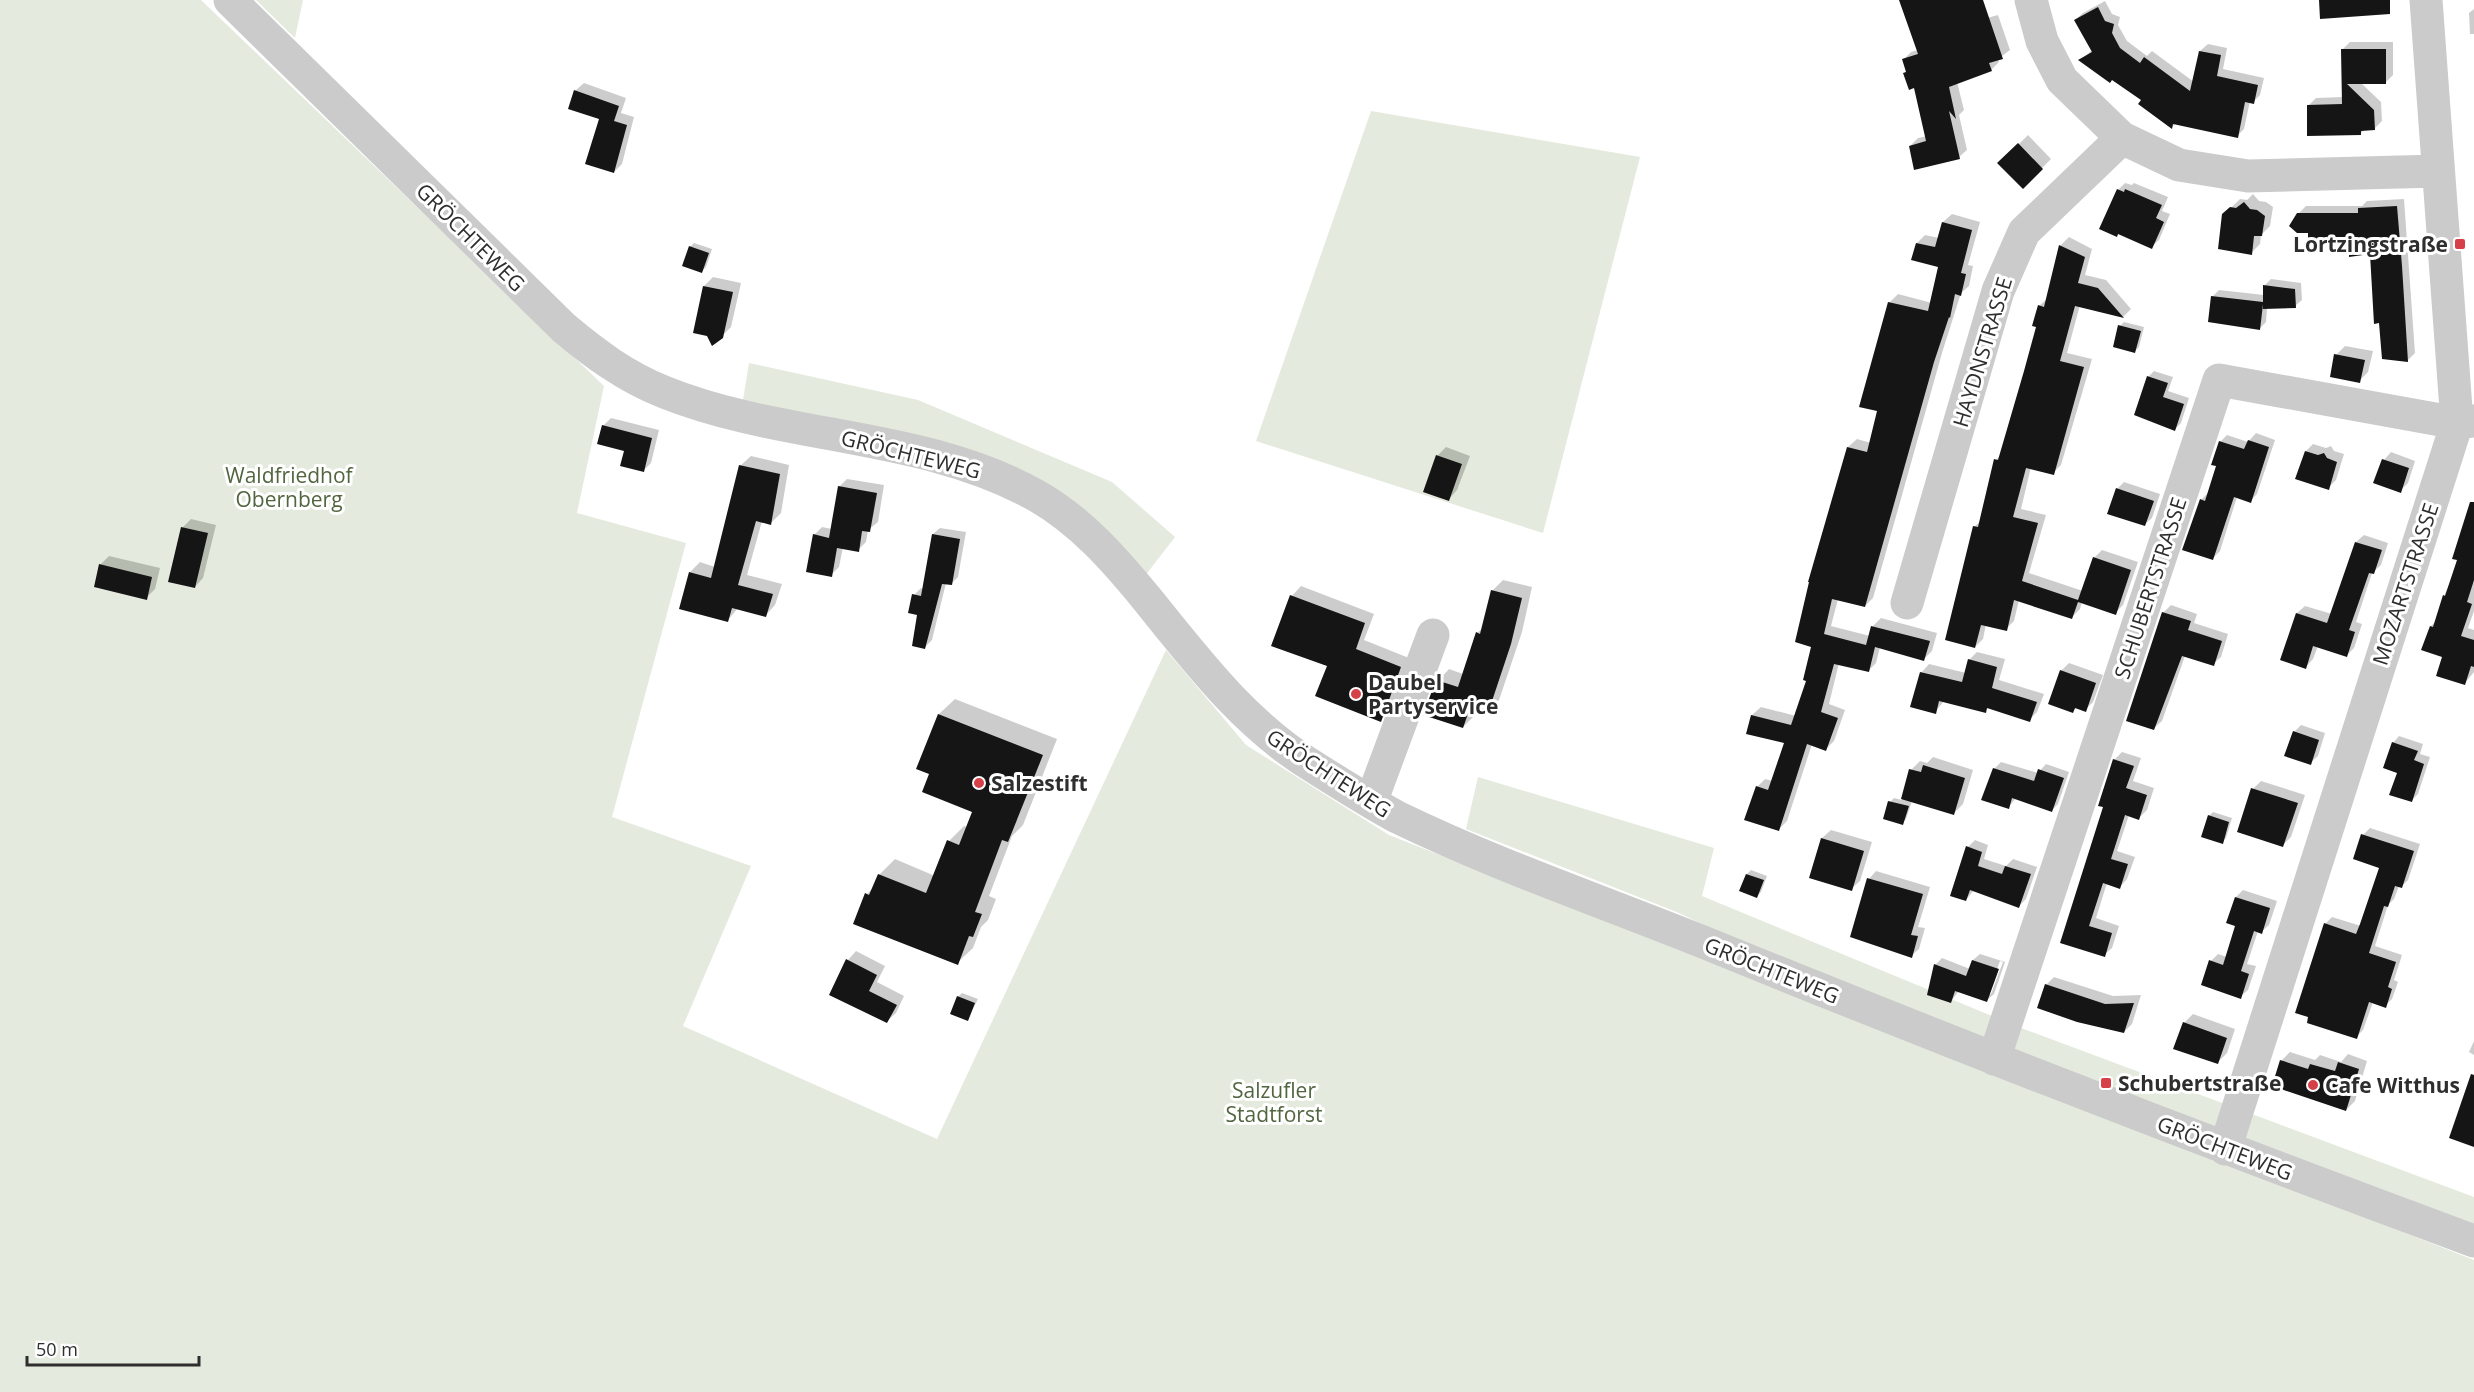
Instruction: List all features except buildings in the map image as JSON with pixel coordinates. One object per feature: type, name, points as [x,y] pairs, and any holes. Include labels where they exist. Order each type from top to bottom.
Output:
[{"type":"street","name":"GRÖCHTEWEG","points":[[230,0],[564,328],[612,365],[659,390],[692,402],[742,417],[942,458],[977,469],[1041,498],[1080,526],[1100,545],[1220,687],[1262,730],[1306,763],[1396,816],[1502,862],[1994,1059],[2224,1149],[2474,1241]]},
{"type":"street","points":[[2031,0],[2042,41],[2062,80],[2122,138],[2179,165],[2248,176],[2438,171]]},
{"type":"street","name":"MOZARTSTRASSE","points":[[2224,1149],[2465,422],[2438,171],[2426,0]]},
{"type":"street","name":"HAYDNSTRASSE","points":[[1906,603],[1998,291],[2024,232],[2122,138]]},
{"type":"street","name":"SCHUBERTSTRASSE","points":[[1994,1059],[2218,380],[2465,422]]},
{"type":"street","points":[[1371,802],[1433,635]]},
{"type":"green space","name":"Salzufler Stadtforst","points":[[0,0],[201,0],[604,386],[577,513],[686,543],[612,817],[751,866],[683,1026],[937,1139],[1166,650],[1246,745],[1389,835],[2474,1260],[2474,1392],[0,1392]]},
{"type":"green space","points":[[256,0],[303,0],[295,38]]},
{"type":"green space","points":[[1371,111],[1640,157],[1543,533],[1256,441]]},
{"type":"green space","points":[[749,363],[918,400],[1112,482],[1175,537],[1141,581],[1084,514],[742,406]]},
{"type":"green space","points":[[1478,777],[1714,848],[1702,896],[2021,1028],[2474,1197],[2474,1224],[1786,965],[1679,913],[1466,829]]},
{"type":"place","name":"Lortzingstraße","points":[[2460,244]]},
{"type":"place","name":"Daubel Partyservice","points":[[1356,694]]},
{"type":"place","name":"Salzestift","points":[[979,783]]},
{"type":"place","name":"Schubertstraße","points":[[2106,1083]]},
{"type":"place","name":"Cafe Witthus","points":[[2313,1085]]},
{"type":"park label","name":"Waldfriedhof Obernberg","points":[[289,487]]}]
